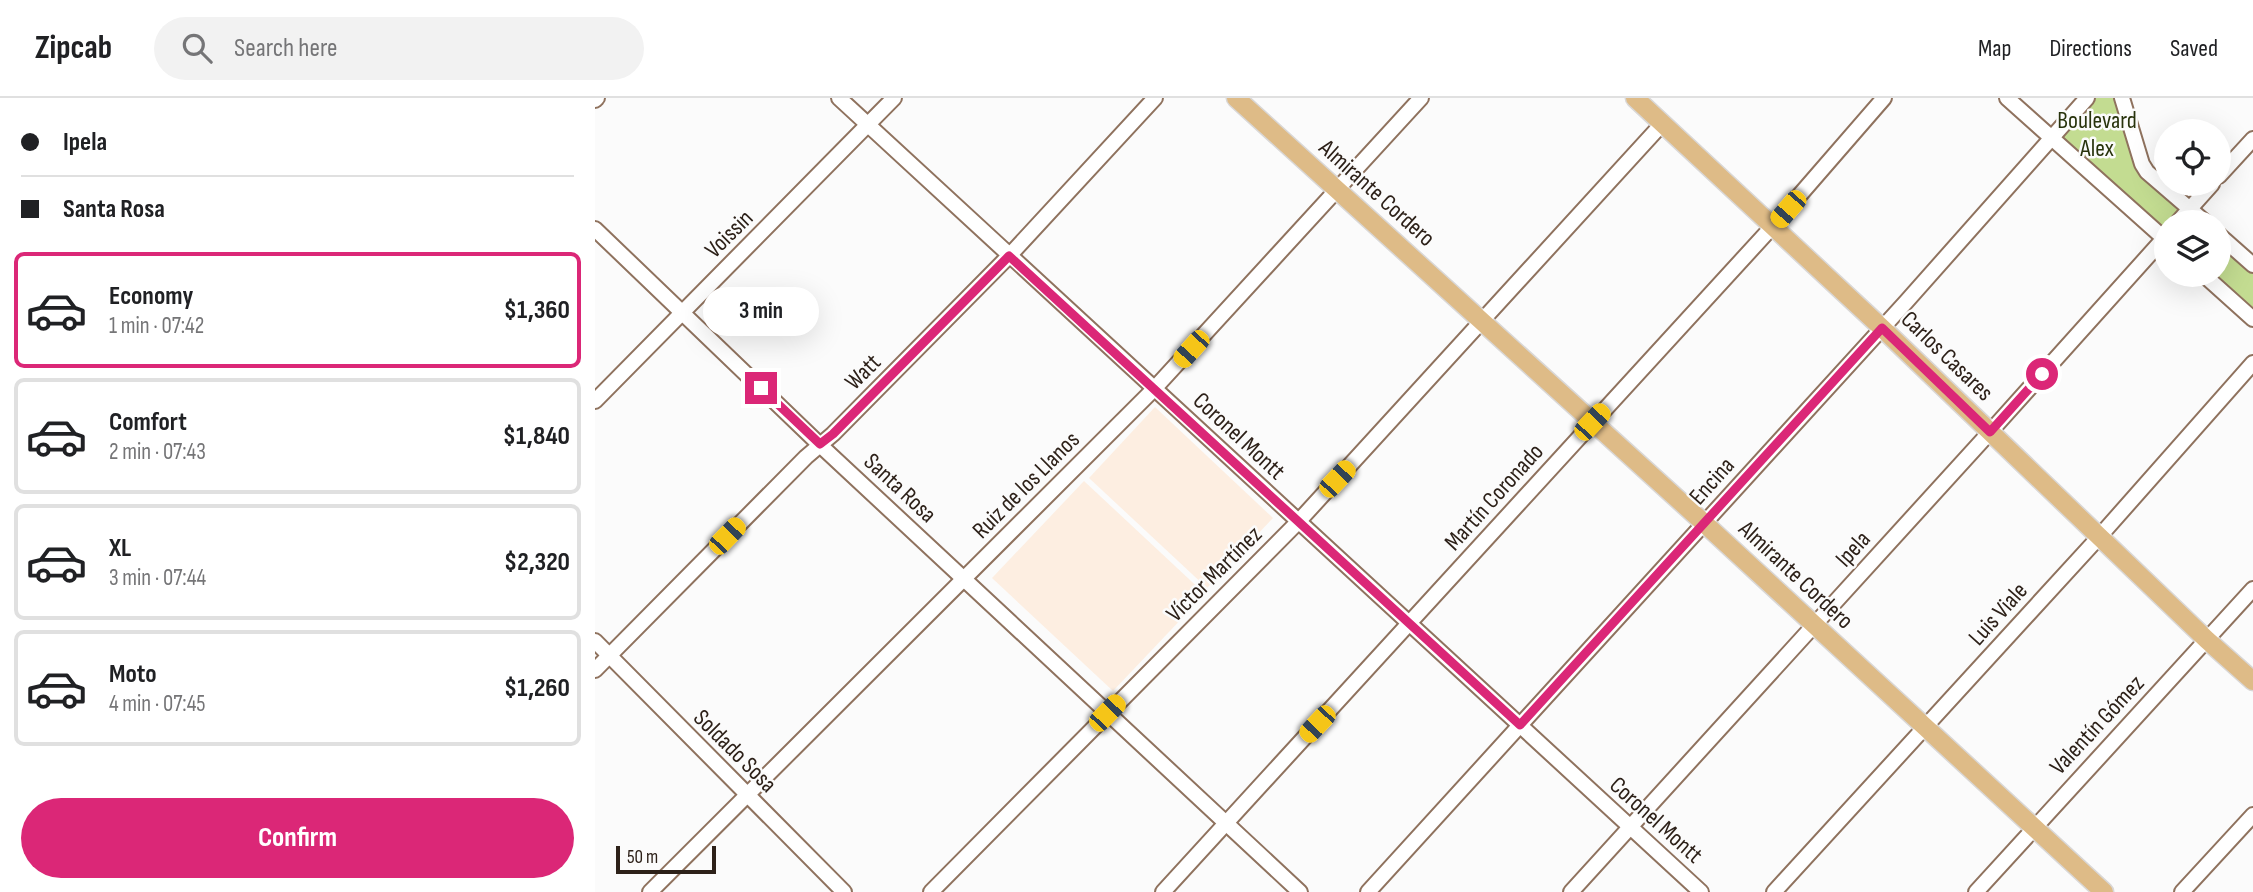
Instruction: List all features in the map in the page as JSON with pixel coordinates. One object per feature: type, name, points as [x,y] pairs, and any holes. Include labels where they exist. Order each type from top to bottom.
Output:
[{"type":"main road","name":"Almirante Cordero","points":[[1236,98],[1704,523],[2104,892]]},
{"type":"main road","name":"Carlos Casares","points":[[1635,98],[1882,328],[2253,681]]},
{"type":"street","name":"Coronel Montt","points":[[839,98],[1701,892]]},
{"type":"street","name":"Voissin","points":[[595,401],[894,98]]},
{"type":"street","name":"Watt","points":[[595,670],[1009,256],[1155,98]]},
{"type":"street","name":"Ruiz de los Llanos","points":[[650,892],[1154,389],[1421,98]]},
{"type":"street","name":"Martín Coronado","points":[[1163,892],[1772,227],[1884,98]]},
{"type":"street","points":[[2007,98],[2154,228]]},
{"type":"street","points":[[2122,98],[2142,164],[2147,172],[2190,209],[2201,196]]},
{"type":"street","name":"Encina","points":[[1368,892],[1882,328],[2085,99]]},
{"type":"street","name":"Víctor Martínez","points":[[931,892],[1298,522],[1662,124]]},
{"type":"street","points":[[2231,163],[2253,139]]},
{"type":"street","name":"Santa Rosa","points":[[595,229],[820,444],[1300,892]]},
{"type":"street","points":[[2231,246],[2253,265]]},
{"type":"street","name":"Ipela","points":[[1571,892],[2154,250]]},
{"type":"street","points":[[2217,287],[2253,319]]},
{"type":"street","name":"Luis Viale","points":[[1774,892],[2099,537],[2253,363]]},
{"type":"street","name":"Valentín Gómez","points":[[1976,892],[2253,589]]},
{"type":"street","name":"Soldado Sosa","points":[[595,641],[844,892]]},
{"type":"street","points":[[2182,892],[2253,814]]},
{"type":"shaded area","points":[[1155,407],[1273,518],[1207,588],[1089,478]]},
{"type":"shaded area","points":[[1084,481],[1205,594],[1113,691],[992,578]]},
{"type":"green space","name":"Boulevard Alex","points":[[2084,98],[2117,98],[2135,169],[2154,188],[2154,196],[2164,196],[2181,210],[2154,210],[2154,222],[2057,137]]},
{"type":"green space","points":[[2231,254],[2253,273],[2253,313],[2225,287],[2231,287]]},
{"type":"route","points":[[761,388],[820,444],[1009,256],[1520,725],[1882,328],[1990,432],[2042,374]]}]
